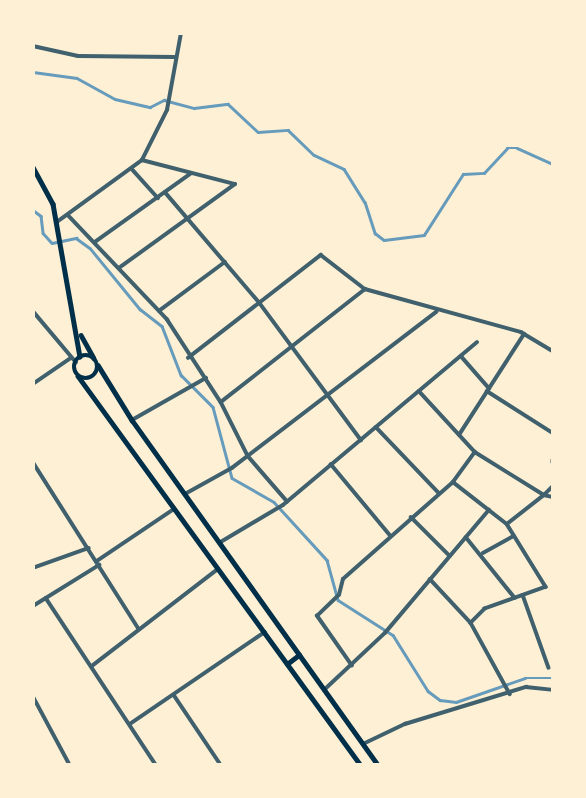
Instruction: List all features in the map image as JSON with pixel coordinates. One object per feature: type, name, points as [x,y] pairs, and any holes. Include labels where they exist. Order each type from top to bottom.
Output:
[{"type":"main road","points":[[33,167],[47,189],[56,223],[78,328],[80,357]]},
{"type":"main road","points":[[78,328],[132,420],[378,765]]},
{"type":"main road","points":[[95,359],[80,357],[74,360],[78,376],[360,765]]},
{"type":"main road","points":[[78,376],[92,378],[98,365]]},
{"type":"main road","points":[[287,664],[299,655]]},
{"type":"main road","points":[[298,678],[310,671]]},
{"type":"street","points":[[56,223],[142,160],[167,110],[174,57],[181,33]]},
{"type":"street","points":[[33,46],[60,54],[174,57]]},
{"type":"street","points":[[119,268],[190,220],[235,184],[142,160]]},
{"type":"street","points":[[132,169],[158,198]]},
{"type":"street","points":[[95,242],[190,174]]},
{"type":"street","points":[[165,192],[260,302],[361,440]]},
{"type":"street","points":[[68,215],[159,311],[188,358],[206,378],[221,402],[248,456],[287,501]]},
{"type":"street","points":[[188,358],[321,255],[365,289],[436,312],[524,334],[553,351]]},
{"type":"street","points":[[159,311],[226,262]]},
{"type":"street","points":[[221,402],[365,289]]},
{"type":"street","points":[[33,311],[74,360],[33,384]]},
{"type":"street","points":[[184,494],[232,468],[436,312]]},
{"type":"street","points":[[458,436],[524,334]]},
{"type":"street","points":[[219,543],[275,511],[477,342]]},
{"type":"street","points":[[461,356],[488,390],[553,433]]},
{"type":"street","points":[[132,420],[206,378]]},
{"type":"street","points":[[419,391],[475,452],[544,495],[553,497]]},
{"type":"street","points":[[376,427],[439,493]]},
{"type":"street","points":[[352,666],[317,616],[339,595],[343,579],[453,482],[475,452]]},
{"type":"street","points":[[33,462],[139,629]]},
{"type":"street","points":[[331,464],[390,535]]},
{"type":"street","points":[[453,482],[507,524],[546,587],[485,609],[471,623]]},
{"type":"street","points":[[507,524],[553,486]]},
{"type":"street","points":[[33,607],[175,507]]},
{"type":"street","points":[[324,690],[391,626],[489,510]]},
{"type":"street","points":[[411,517],[450,556]]},
{"type":"street","points":[[483,553],[513,536]]},
{"type":"street","points":[[466,537],[483,553],[514,598]]},
{"type":"street","points":[[33,568],[89,548]]},
{"type":"street","points":[[92,666],[219,568]]},
{"type":"street","points":[[430,579],[471,623],[509,692]]},
{"type":"street","points":[[523,595],[549,668]]},
{"type":"street","points":[[46,598],[156,765]]},
{"type":"street","points":[[130,724],[265,632]]},
{"type":"street","points":[[363,744],[405,724],[526,687],[553,690]]},
{"type":"street","points":[[174,695],[221,765]]},
{"type":"street","points":[[33,696],[70,765]]},
{"type":"waterway","points":[[33,72],[77,78],[115,99],[150,107],[164,100],[194,108],[228,104],[258,132],[288,130],[314,155],[344,169],[365,202],[375,233],[384,240],[424,235],[463,174],[484,173],[507,148],[517,148],[553,164]]},
{"type":"waterway","points":[[33,210],[41,216],[43,233],[52,243],[76,238],[90,248],[140,309],[162,326],[181,375],[213,407],[232,478],[274,502],[327,560],[338,600],[393,635],[428,691],[440,700],[456,702],[525,678],[553,678]]}]
